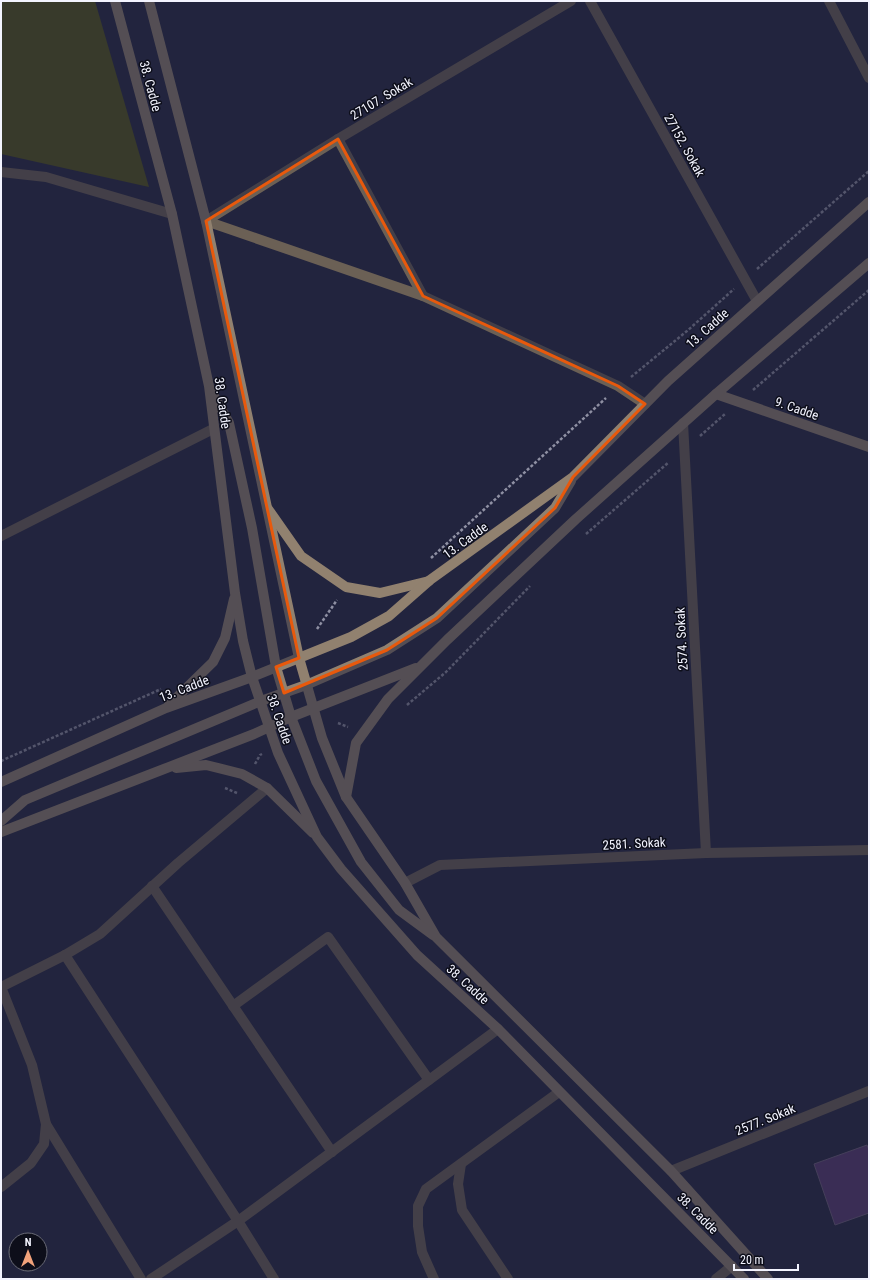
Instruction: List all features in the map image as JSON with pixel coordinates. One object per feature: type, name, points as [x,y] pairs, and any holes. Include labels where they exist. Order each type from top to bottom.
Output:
[{"type":"main road","name":"38. Cadde","points":[[115,1],[172,214],[209,386],[213,429],[243,641],[252,677],[278,753],[317,837],[341,869],[417,955],[498,1029],[744,1279]]},
{"type":"main road","name":"38. Cadde","points":[[149,1],[206,221],[299,658],[322,738],[346,797],[405,884],[436,937],[671,1171],[768,1279]]},
{"type":"main road","name":"13. Cadde","points":[[1,782],[166,708],[252,677],[351,637],[390,616],[430,580],[573,477],[645,404],[757,301],[869,202]]},
{"type":"main road","points":[[346,797],[356,742],[388,699],[576,519],[716,394],[869,263]]},
{"type":"main road","points":[[209,386],[229,423],[252,528],[276,667],[291,717],[316,781],[361,862],[399,910],[436,937]]},
{"type":"main road","name":"9. Cadde","points":[[716,394],[869,447]]},
{"type":"main road","points":[[1,821],[25,800],[261,702],[306,685],[387,650],[437,618],[555,508],[573,477]]},
{"type":"main road","points":[[266,505],[302,556],[346,587],[380,593],[430,580]]},
{"type":"main road","points":[[166,708],[214,662],[225,638],[235,593]]},
{"type":"main road","points":[[1,832],[254,734],[269,726],[313,708],[421,666]]},
{"type":"main road","points":[[164,769],[206,765],[242,774],[267,788],[317,837]]},
{"type":"street","name":"27107. Sokak","points":[[206,221],[338,139],[571,1]]},
{"type":"street","name":"27152. Sokak","points":[[590,1],[757,301]]},
{"type":"street","points":[[829,1],[869,78]]},
{"type":"street","points":[[338,139],[423,296]]},
{"type":"street","points":[[1,172],[46,177],[172,214]]},
{"type":"street","points":[[206,221],[423,296],[618,386],[645,404]]},
{"type":"street","name":"2574. Sokak","points":[[682,424],[706,853]]},
{"type":"street","points":[[1,536],[213,429]]},
{"type":"street","points":[[141,1279],[46,1124],[32,1065],[1,987],[65,955],[100,934],[152,886],[267,788]]},
{"type":"street","name":"2581. Sokak","points":[[405,884],[440,865],[706,853],[869,850]]},
{"type":"street","points":[[152,886],[332,1152]]},
{"type":"street","points":[[233,1006],[328,937],[429,1080]]},
{"type":"street","points":[[65,955],[274,1279]]},
{"type":"street","points":[[151,1279],[238,1221],[498,1029]]},
{"type":"street","name":"2577. Sokak","points":[[671,1171],[869,1091]]},
{"type":"street","points":[[434,1279],[422,1252],[418,1226],[418,1206],[426,1189],[559,1092]]},
{"type":"street","points":[[1,1187],[31,1163],[44,1144],[46,1124]]},
{"type":"street","points":[[461,1164],[458,1184],[462,1210],[508,1279]]},
{"type":"street","points":[[716,1279],[732,1266]]},
{"type":"path","points":[[586,534],[869,290]]},
{"type":"path","points":[[405,707],[446,672],[535,582]]},
{"type":"path","points":[[317,629],[346,587]]},
{"type":"path","name":"13. Cadde","points":[[1,760],[163,688]]},
{"type":"path","points":[[220,785],[238,794]]},
{"type":"highlighted area","points":[[338,139],[423,296],[618,386],[645,404],[573,477],[555,508],[437,618],[387,650],[284,693],[276,667],[299,658],[206,221]]},
{"type":"shaded area","points":[[1,1],[95,1],[149,187],[1,154]]},
{"type":"building","points":[[867,1145],[869,1150],[869,1213],[835,1225],[814,1164]]}]
